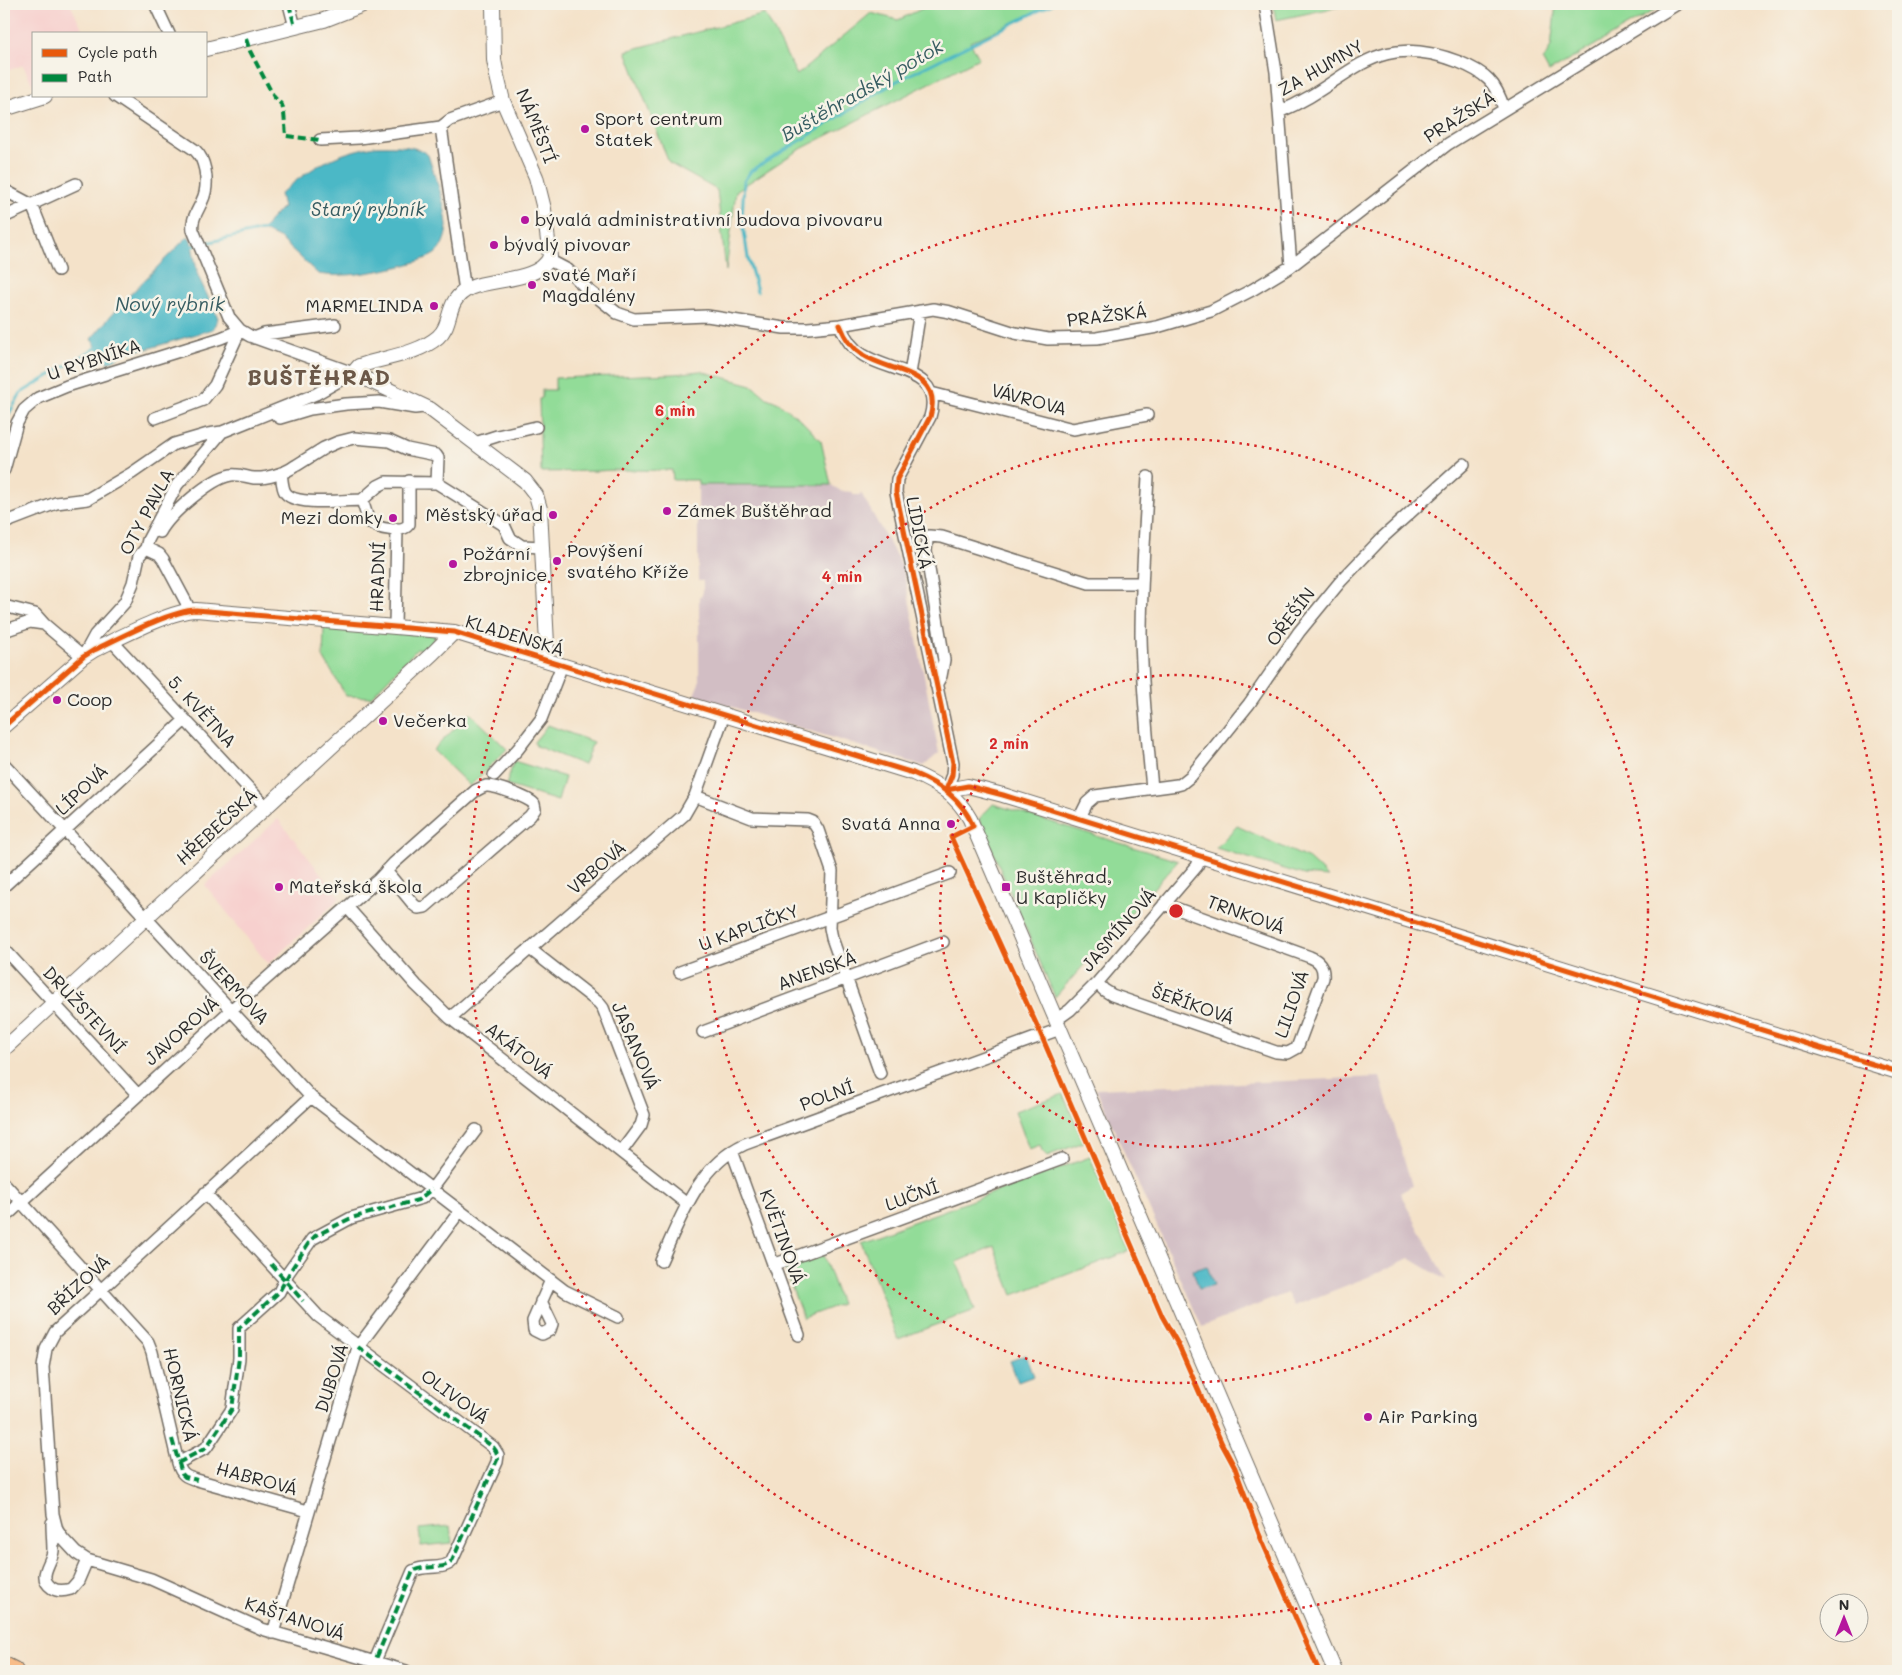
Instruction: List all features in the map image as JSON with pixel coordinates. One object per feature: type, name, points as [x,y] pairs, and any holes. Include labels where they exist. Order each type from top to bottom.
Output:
[{"type":"main road","points":[[4,1666],[14,1671]]},
{"type":"street","points":[[155,4],[168,32]]},
{"type":"street","points":[[289,4],[295,27]]},
{"type":"street","points":[[208,49],[295,27],[340,14],[365,4]]},
{"type":"street","name":"NÁMĚSTÍ","points":[[493,4],[494,60],[504,101],[536,177],[550,248],[549,260]]},
{"type":"street","name":"ZA HUMNY","points":[[1265,4],[1276,72],[1291,266]]},
{"type":"street","name":"PRAŽSKÁ","points":[[549,260],[568,270],[587,289],[614,311],[627,318],[634,319],[707,316],[794,329],[840,325],[920,311],[945,311],[1025,335],[1064,340],[1097,338],[1157,327],[1202,314],[1252,290],[1291,266],[1433,154],[1677,4]]},
{"type":"street","name":"ZA HUMNY","points":[[1279,112],[1301,103],[1368,59],[1388,52],[1404,51],[1446,58],[1482,73],[1496,88],[1504,110]]},
{"type":"street","points":[[4,109],[39,98]]},
{"type":"street","points":[[118,98],[195,150],[202,158],[206,187],[204,198],[192,222],[193,230],[225,309],[240,330],[254,338],[353,373],[425,406],[525,481],[536,494],[540,509],[547,644],[542,659]]},
{"type":"street","points":[[320,140],[359,138],[441,127],[450,120],[504,101]]},
{"type":"street","points":[[441,127],[465,291]]},
{"type":"street","points":[[4,217],[76,184]]},
{"type":"street","points":[[4,190],[32,205],[58,270]]},
{"type":"street","points":[[353,373],[359,366],[413,350],[433,341],[443,332],[455,300],[465,291],[525,275],[543,266],[549,260]]},
{"type":"street","points":[[910,374],[920,311]]},
{"type":"street","points":[[254,338],[264,334],[335,325]]},
{"type":"street","points":[[840,325],[846,340],[862,355],[923,381],[931,393]]},
{"type":"street","points":[[154,418],[203,400],[207,396],[215,385],[240,330]]},
{"type":"street","name":"U RYBNÍKA","points":[[4,470],[17,423],[24,410],[38,398],[66,386],[221,338],[240,330]]},
{"type":"street","name":"OTY PAVLA","points":[[83,657],[95,634],[125,602],[133,583],[139,556],[146,548],[148,540],[177,484],[222,432],[316,394],[353,373]]},
{"type":"street","name":"VÁVROVA","points":[[931,393],[1073,429],[1147,415]]},
{"type":"street","name":"LIDICKÁ","points":[[931,393],[932,407],[930,417],[897,480],[896,492],[953,763],[952,775],[946,790]]},
{"type":"street","points":[[274,411],[276,416],[280,418],[310,409],[346,404],[379,402],[415,408],[425,406]]},
{"type":"street","points":[[475,443],[536,427]]},
{"type":"street","points":[[4,523],[56,503],[88,499],[132,473],[174,444],[222,432]]},
{"type":"street","points":[[146,548],[152,545],[170,518],[218,480],[231,475],[240,474],[257,478],[281,472],[296,466],[324,448],[349,439],[387,441],[407,449],[436,456],[438,458],[437,483]]},
{"type":"street","name":"OŘEŠÍN","points":[[1079,819],[1087,802],[1095,796],[1181,784],[1191,776],[1249,704],[1299,632],[1340,582],[1382,538],[1464,464]]},
{"type":"street","points":[[281,472],[285,491],[290,498],[320,502],[362,500],[378,486],[386,482],[437,483],[504,525],[510,538],[522,546],[542,547]]},
{"type":"street","points":[[1148,477],[1142,583],[1143,691],[1152,788]]},
{"type":"street","name":"HRADNÍ","points":[[362,500],[371,524],[384,528],[405,528],[409,524],[410,481]]},
{"type":"street","name":"HRADNÍ","points":[[395,626],[397,529]]},
{"type":"street","name":"LIDICKÁ","points":[[936,685],[941,676],[944,660],[926,551],[929,536],[942,537],[1089,583],[1142,583]]},
{"type":"street","points":[[146,548],[159,554],[163,559],[189,610]]},
{"type":"street","points":[[4,606],[32,612],[83,657]]},
{"type":"street","name":"KLADENSKÁ","points":[[4,726],[83,657],[112,641],[189,610],[454,632],[913,774],[934,782],[946,790],[959,802],[970,819],[1335,1671]]},
{"type":"street","points":[[4,631],[30,622],[44,624]]},
{"type":"street","name":"HŘEBEČSKÁ","points":[[4,1049],[434,653],[454,632]]},
{"type":"street","name":"5. KVĚTNA","points":[[112,641],[266,807]]},
{"type":"street","points":[[494,775],[518,749],[541,719],[562,665]]},
{"type":"street","name":"VRBOVÁ","points":[[450,1018],[684,815],[695,796],[724,715]]},
{"type":"street","name":"LÍPOVÁ","points":[[4,886],[185,720]]},
{"type":"street","name":"ŠVERMOVA","points":[[4,764],[311,1096],[460,1211]]},
{"type":"street","name":"JAVOROVÁ","points":[[4,1218],[231,1010],[386,871],[481,788],[491,786],[528,799],[534,804],[535,809],[530,816],[428,906],[421,908],[414,905],[386,871]]},
{"type":"street","points":[[946,790],[964,786],[974,787],[1898,1072]]},
{"type":"street","points":[[695,796],[752,818],[813,822],[818,830],[832,871],[830,917],[832,938],[880,1073]]},
{"type":"street","name":"JASMÍNOVÁ","points":[[1058,1025],[1197,866],[1200,856]]},
{"type":"street","name":"U KAPLIČKY","points":[[680,972],[950,873]]},
{"type":"street","name":"TRNKOVÁ","points":[[1164,904],[1315,959]]},
{"type":"street","name":"AKÁTOVÁ","points":[[347,906],[416,985],[450,1018],[687,1204]]},
{"type":"street","name":"ANENSKÁ","points":[[703,1032],[943,942]]},
{"type":"street","name":"JASANOVÁ","points":[[530,948],[599,1002],[603,1008],[644,1115],[641,1125],[621,1152]]},
{"type":"street","name":"DRUŽSTEVNÍ","points":[[4,949],[138,1095]]},
{"type":"street","name":"LILIOVÁ","points":[[1282,1053],[1293,1051],[1302,1039],[1323,978],[1322,967],[1315,959]]},
{"type":"street","name":"ŠEŘÍKOVÁ","points":[[1097,982],[1112,995],[1282,1053]]},
{"type":"street","name":"POLNÍ","points":[[661,1261],[687,1204],[709,1171],[732,1150],[1058,1025]]},
{"type":"street","name":"BŘÍZOVÁ","points":[[120,1571],[87,1560],[72,1549],[60,1535],[55,1524],[52,1508],[44,1358],[46,1348],[55,1332],[100,1288],[311,1096]]},
{"type":"street","points":[[432,1189],[476,1130]]},
{"type":"street","name":"KVĚTINOVÁ","points":[[732,1150],[799,1335]]},
{"type":"street","name":"LUČNÍ","points":[[773,1265],[1062,1159]]},
{"type":"street","name":"HORNICKÁ","points":[[4,1183],[142,1334],[150,1346],[180,1470],[185,1477],[197,1480]]},
{"type":"street","name":"HABROVÁ","points":[[178,1463],[206,1448],[232,1409],[239,1358],[239,1328],[279,1292],[308,1244],[318,1234],[351,1218],[418,1200],[432,1189]]},
{"type":"street","name":"OLIVOVÁ","points":[[205,1193],[318,1316],[496,1451],[498,1458],[452,1561],[448,1565],[418,1568],[413,1571],[375,1661]]},
{"type":"street","points":[[460,1211],[572,1295],[618,1317]]},
{"type":"street","name":"DUBOVÁ","points":[[273,1633],[358,1347],[460,1211]]},
{"type":"street","points":[[542,1302],[551,1280]]},
{"type":"street","name":"HABROVÁ","points":[[197,1480],[308,1511]]},
{"type":"street","points":[[52,1508],[53,1553],[45,1571],[48,1585],[58,1590],[71,1589],[78,1581],[87,1560]]},
{"type":"street","name":"KAŠTANOVÁ","points":[[120,1571],[159,1582],[253,1626],[273,1633],[406,1671]]},
{"type":"shaded area","points":[[4,4],[70,4],[84,32],[32,32],[32,84],[23,65],[4,72]]},
{"type":"shaded area","points":[[698,485],[831,485],[841,491],[853,492],[853,495],[860,495],[861,493],[903,568],[939,753],[924,766],[694,695],[699,683],[699,597],[701,597],[703,592],[703,581],[698,581]]},
{"type":"shaded area","points":[[278,819],[340,898],[268,964],[205,885]]},
{"type":"shaded area","points":[[1380,1077],[1412,1186],[1400,1193],[1446,1280],[1409,1258],[1378,1273],[1294,1306],[1287,1293],[1202,1327],[1096,1089]]},
{"type":"green space","points":[[932,4],[1053,4],[970,42],[979,58],[797,151],[736,191],[726,271],[717,190],[669,163],[626,51],[765,14],[797,75],[871,13],[898,20]]},
{"type":"green space","points":[[1273,4],[1352,4],[1276,20]]},
{"type":"green space","points":[[1556,4],[1665,4],[1549,72],[1543,61],[1551,46]]},
{"type":"green space","points":[[700,371],[752,385],[767,398],[779,403],[800,419],[821,441],[831,485],[698,485],[698,480],[673,480],[672,470],[541,472],[539,399],[542,398],[542,390],[555,390],[555,378],[675,374]]},
{"type":"green space","points":[[324,628],[436,635],[427,650],[417,649],[371,697],[346,696],[323,657]]},
{"type":"green space","points":[[470,713],[507,749],[470,786],[433,750]]},
{"type":"green space","points":[[548,725],[593,742],[584,765],[536,746],[534,742]]},
{"type":"green space","points":[[514,761],[565,777],[558,801],[506,785]]},
{"type":"green space","points":[[993,804],[1178,861],[1055,997],[979,819]]},
{"type":"green space","points":[[1237,826],[1309,859],[1328,877],[1304,875],[1216,848]]},
{"type":"green space","points":[[1063,1094],[1084,1142],[1047,1156],[1042,1151],[1040,1145],[1029,1149],[1015,1111]]},
{"type":"green space","points":[[1090,1157],[1129,1251],[1013,1295],[994,1247],[957,1262],[975,1310],[898,1339],[861,1241]]},
{"type":"green space","points":[[823,1255],[841,1304],[803,1318],[785,1269]]},
{"type":"green space","points":[[450,1526],[452,1543],[421,1546],[419,1529]]},
{"type":"water","name":"Starý rybník","points":[[375,146],[410,147],[423,151],[428,155],[446,216],[447,228],[443,244],[436,253],[429,257],[406,265],[353,275],[318,274],[281,239],[264,231],[269,221],[283,207],[280,194],[302,176],[324,162]]},
{"type":"water","name":"Nový rybník","points":[[187,237],[191,240],[198,276],[218,318],[213,329],[147,349],[128,351],[108,363],[91,339],[119,306]]},
{"type":"water","points":[[1207,1266],[1214,1285],[1199,1289],[1193,1270]]},
{"type":"water","points":[[1026,1355],[1034,1376],[1018,1382],[1010,1361]]},
{"type":"waterway","name":"Buštěhradský potok","points":[[757,291],[748,258],[742,218],[744,181],[751,171],[895,82],[1052,4]]},
{"type":"waterway","name":"Buštěhradský potok","points":[[188,247],[267,229]]},
{"type":"waterway","name":"Buštěhradský potok","points":[[4,432],[7,417],[21,393],[99,346]]},
{"type":"marked path","points":[[289,4],[295,27]]},
{"type":"marked path","points":[[246,39],[250,51],[274,97],[282,105],[286,136],[320,140]]},
{"type":"marked path","points":[[178,1463],[206,1448],[232,1409],[239,1358],[239,1328],[279,1292],[291,1270],[315,1236],[351,1218],[418,1200],[432,1189]]},
{"type":"marked path","points":[[271,1264],[303,1301]]},
{"type":"marked path","points":[[358,1347],[493,1447],[498,1458],[452,1561],[444,1566],[413,1571],[375,1661]]},
{"type":"marked path","points":[[172,1439],[182,1474],[185,1477],[197,1480]]},
{"type":"cycle path","points":[[840,325],[849,342],[863,355],[922,381],[929,390],[932,402],[930,417],[897,479],[896,492],[953,763],[952,775],[946,790]]},
{"type":"cycle path","points":[[4,726],[83,657],[94,650],[159,620],[186,611],[196,610],[454,632],[913,773],[941,788],[956,800],[973,826],[951,837],[1039,1030],[1162,1316],[1179,1346],[1222,1444],[1235,1468],[1259,1534],[1319,1671]]},
{"type":"cycle path","points":[[946,790],[968,786],[1003,795],[1898,1072]]},
{"type":"place","name":"Sport centrum Statek","points":[[585,129]]},
{"type":"place","name":"bývalá administrativní budova pivovaru","points":[[525,220]]},
{"type":"place","name":"bývalý pivovar","points":[[494,245]]},
{"type":"place","name":"svaté Maří Magdalény","points":[[532,285]]},
{"type":"place","name":"MARMELINDA","points":[[434,306]]},
{"type":"place","name":"Zámek Buštěhrad","points":[[667,511]]},
{"type":"place","name":"Městský úřad","points":[[553,515]]},
{"type":"place","name":"Mezi domky","points":[[393,518]]},
{"type":"place","name":"Povýšení svatého Kříže","points":[[557,561]]},
{"type":"place","name":"Požární zbrojnice","points":[[453,564]]},
{"type":"place","name":"Coop","points":[[57,700]]},
{"type":"place","name":"Večerka","points":[[383,721]]},
{"type":"place","name":"Svatá Anna","points":[[951,824]]},
{"type":"place","name":"Mateřská škola","points":[[279,887]]},
{"type":"place","name":"Buštěhrad, U Kapličky","points":[[1006,887]]},
{"type":"place","name":"Air Parking","points":[[1368,1417]]},
{"type":"district","name":"BUŠTĚHRAD","points":[[319,377]]}]
